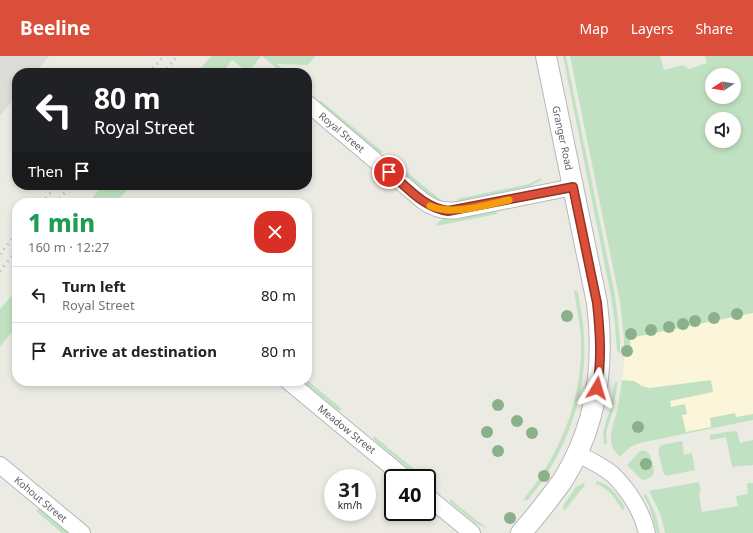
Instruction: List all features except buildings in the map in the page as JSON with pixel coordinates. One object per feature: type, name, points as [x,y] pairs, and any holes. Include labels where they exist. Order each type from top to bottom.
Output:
[{"type":"street","name":"Granger Road","points":[[522,533],[563,478],[576,453],[586,430],[596,396],[600,367],[597,303],[546,56]]},
{"type":"street","name":"Royal Street","points":[[312,107],[423,201],[438,210],[458,210],[573,187]]},
{"type":"street","name":"Meadow Street","points":[[294,386],[394,469]]},
{"type":"street","points":[[576,453],[599,465],[622,484],[640,512],[647,533]]},
{"type":"street","name":"Kohout Street","points":[[0,465],[82,533]]},
{"type":"street","points":[[436,503],[472,533]]},
{"type":"shaded area","points":[[0,56],[49,56],[39,68],[12,68],[12,101],[0,116]]},
{"type":"shaded area","points":[[753,313],[753,420],[640,443],[630,447],[620,457],[616,454],[611,444],[611,433],[617,411],[622,380],[625,354],[624,339]]},
{"type":"green space","points":[[211,56],[261,56],[252,68],[242,68],[232,60],[226,68],[201,68]]},
{"type":"green space","points":[[262,56],[315,56],[308,65],[277,64],[281,68],[276,68]]},
{"type":"green space","points":[[563,56],[566,56],[615,295],[620,339],[620,354],[617,351],[611,296]]},
{"type":"green space","points":[[570,56],[660,56],[664,70],[683,65],[689,69],[707,63],[705,56],[753,56],[753,313],[630,338],[631,355],[626,355],[624,353],[620,302]]},
{"type":"green space","points":[[320,100],[383,152],[379,154],[319,104]]},
{"type":"green space","points":[[390,158],[442,201],[442,203],[430,196],[389,162]]},
{"type":"green space","points":[[541,178],[542,180],[528,187],[458,201],[457,199],[529,184]]},
{"type":"green space","points":[[99,190],[127,190],[120,198],[92,198]]},
{"type":"green space","points":[[496,211],[497,214],[436,226],[439,221],[443,219],[461,218]]},
{"type":"green space","points":[[574,290],[578,292],[583,321],[584,338],[583,372],[577,405],[566,437],[549,471],[528,500],[523,500],[536,482],[559,444],[574,404],[581,361],[581,338]]},
{"type":"green space","points":[[12,295],[12,332],[0,347],[0,309]]},
{"type":"green space","points":[[622,380],[634,381],[642,386],[650,388],[711,380],[713,392],[670,401],[671,407],[685,404],[687,414],[682,415],[686,432],[711,427],[710,418],[735,413],[736,417],[753,414],[753,420],[640,443],[630,447],[620,457],[612,447],[611,435]]},
{"type":"green space","points":[[618,381],[613,410],[606,433],[607,444],[604,445],[603,432],[610,409],[614,384]]},
{"type":"green space","points":[[312,384],[342,409],[339,411],[308,386],[312,386]]},
{"type":"green space","points":[[737,431],[740,443],[753,440],[753,465],[732,467],[726,437],[710,440],[710,435]]},
{"type":"green space","points":[[374,436],[414,469],[409,469],[373,439]]},
{"type":"green space","points":[[682,441],[684,455],[692,453],[695,470],[666,476],[663,472],[658,450],[661,445]]},
{"type":"green space","points":[[640,451],[645,451],[648,453],[651,457],[654,469],[651,477],[642,480],[627,465]]},
{"type":"green space","points":[[596,481],[605,484],[613,491],[625,507],[623,511],[612,495],[596,484]]},
{"type":"green space","points":[[699,482],[702,512],[738,506],[736,496],[748,494],[747,483],[753,483],[753,533],[665,533],[660,513],[649,491]]},
{"type":"green space","points":[[584,483],[585,485],[564,511],[563,506],[576,487]]},
{"type":"green space","points":[[645,492],[656,515],[660,533],[657,533],[649,506],[644,497]]},
{"type":"green space","points":[[450,499],[486,528],[475,523],[450,502]]},
{"type":"green space","points":[[40,508],[70,533],[62,533],[36,511]]},
{"type":"railway","points":[[153,68],[164,56]]},
{"type":"railway","points":[[167,68],[177,56]]},
{"type":"railway","points":[[46,198],[53,190]]},
{"type":"railway","points":[[60,198],[67,190]]},
{"type":"railway","points":[[0,254],[12,239]]},
{"type":"railway","points":[[0,271],[12,256]]},
{"type":"slow traffic","points":[[430,206],[438,210],[448,211],[509,200]]},
{"type":"route","points":[[389,172],[430,206],[438,210],[448,211],[573,187],[597,303],[599,320],[600,367],[597,388]]}]
